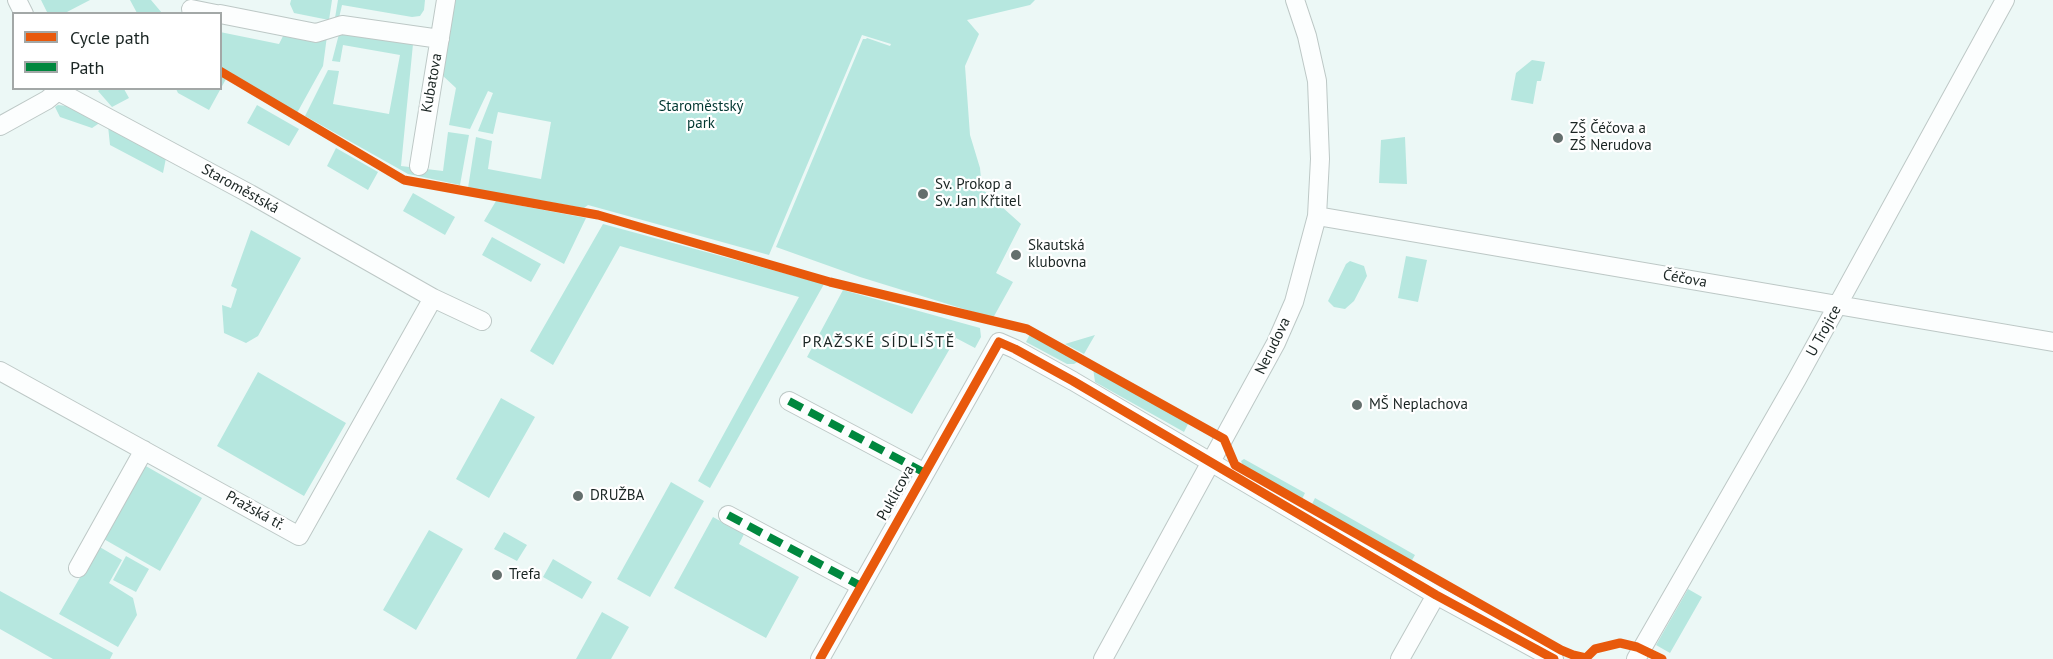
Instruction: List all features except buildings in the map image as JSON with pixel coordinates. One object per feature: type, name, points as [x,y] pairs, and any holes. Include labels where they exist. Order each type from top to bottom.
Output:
[{"type":"street","name":"Kubatova","points":[[419,166],[446,0]]},
{"type":"street","name":"Nerudova","points":[[1103,659],[1276,343],[1294,302],[1317,216],[1320,182],[1319,101],[1307,36],[1295,0]]},
{"type":"street","name":"U Trojice","points":[[1636,659],[1838,306],[2005,0]]},
{"type":"street","points":[[191,9],[206,12]]},
{"type":"street","points":[[222,14],[316,33],[342,25],[440,39]]},
{"type":"street","name":"Staroměstská","points":[[0,126],[47,100],[58,90],[256,197],[433,298],[482,321]]},
{"type":"street","name":"Čéčova","points":[[1317,216],[2053,342]]},
{"type":"street","name":"Pražská tř.","points":[[1,374],[299,536],[433,298]]},
{"type":"street","name":"Puklicova","points":[[820,659],[999,342],[1212,462]]},
{"type":"street","name":"Puklicova","points":[[789,400],[925,473]]},
{"type":"street","points":[[78,568],[144,450]]},
{"type":"street","points":[[1212,462],[1436,595],[1554,659]]},
{"type":"street","points":[[728,514],[861,586]]},
{"type":"street","points":[[1400,659],[1436,595]]},
{"type":"green space","points":[[41,0],[90,0],[67,12],[47,12]]},
{"type":"green space","points":[[130,0],[151,0],[161,12],[136,12]]},
{"type":"green space","points":[[291,0],[332,0],[329,20],[294,13],[290,4]]},
{"type":"green space","points":[[338,0],[425,0],[424,10],[420,16],[412,17],[342,5],[339,18],[335,18]]},
{"type":"green space","name":"Staroměstský park","points":[[453,0],[1035,0],[1030,5],[967,20],[979,34],[965,66],[970,135],[980,168],[982,189],[1021,224],[996,273],[1013,282],[993,318],[860,277],[776,247],[863,39],[867,38],[890,46],[891,44],[862,35],[769,255],[588,205],[584,208],[468,188],[476,137],[492,141],[488,169],[541,179],[551,122],[498,112],[493,134],[478,131],[493,93],[488,91],[470,129],[449,125],[456,88],[442,75]]},
{"type":"green space","points":[[222,32],[279,44],[285,32],[327,36],[323,66],[297,113],[222,68]]},
{"type":"green space","points":[[339,34],[413,44],[401,166],[443,171],[448,132],[469,135],[460,185],[408,174],[305,116],[328,70],[339,71],[333,104],[389,114],[400,55],[343,45],[340,62],[332,61]]},
{"type":"green space","points":[[1532,60],[1545,62],[1541,81],[1537,81],[1533,104],[1511,100],[1516,73]]},
{"type":"green space","points":[[125,90],[129,98],[112,107],[98,91]]},
{"type":"green space","points":[[176,90],[220,90],[209,110]]},
{"type":"green space","points":[[257,105],[299,129],[289,146],[247,123]]},
{"type":"green space","points":[[67,106],[101,122],[92,128],[60,117],[55,107]]},
{"type":"green space","points":[[108,126],[166,158],[163,173],[110,145]]},
{"type":"green space","points":[[1405,137],[1407,184],[1379,183],[1381,140]]},
{"type":"green space","points":[[336,148],[378,172],[368,190],[327,166]]},
{"type":"green space","points":[[413,193],[455,217],[445,235],[403,211]]},
{"type":"green space","points":[[496,201],[586,218],[564,264],[484,221]]},
{"type":"green space","points":[[603,224],[824,284],[710,488],[698,481],[799,297],[620,246],[553,365],[530,351]]},
{"type":"green space","points":[[251,230],[301,258],[258,336],[246,343],[224,333],[222,305],[231,308],[237,289],[231,286]]},
{"type":"green space","points":[[492,237],[541,264],[531,282],[482,255]]},
{"type":"green space","points":[[1406,256],[1427,260],[1418,302],[1398,298]]},
{"type":"green space","points":[[1350,261],[1364,266],[1367,276],[1354,301],[1345,309],[1334,307],[1328,301],[1346,264]]},
{"type":"green space","points":[[843,290],[980,328],[981,337],[975,348],[956,338],[912,414],[807,357]]},
{"type":"green space","points":[[1030,334],[1079,361],[1067,364],[1026,342]]},
{"type":"green space","points":[[1095,335],[1084,354],[1065,344]]},
{"type":"green space","points":[[1093,368],[1189,422],[1184,432],[1095,382]]},
{"type":"green space","points":[[258,372],[346,423],[304,496],[217,446]]},
{"type":"green space","points":[[501,398],[535,417],[489,498],[456,479]]},
{"type":"green space","points":[[1244,459],[1305,493],[1302,499],[1243,466],[1241,461]]},
{"type":"green space","points":[[144,465],[202,498],[160,571],[102,538]]},
{"type":"green space","points":[[671,482],[704,501],[650,597],[617,579]]},
{"type":"green space","points":[[1315,498],[1415,555],[1411,562],[1312,504]]},
{"type":"green space","points":[[713,517],[744,534],[739,544],[799,577],[766,638],[674,588]]},
{"type":"green space","points":[[429,530],[463,549],[416,630],[383,610]]},
{"type":"green space","points":[[504,532],[527,545],[517,561],[494,549]]},
{"type":"green space","points":[[98,546],[122,560],[109,583],[133,598],[137,615],[118,647],[59,614]]},
{"type":"green space","points":[[126,556],[149,569],[136,592],[113,580]]},
{"type":"green space","points":[[553,559],[592,582],[582,599],[543,577]]},
{"type":"green space","points":[[1688,589],[1702,597],[1670,653],[1656,645]]},
{"type":"green space","points":[[0,591],[113,653],[110,659],[53,659],[0,629]]},
{"type":"green space","points":[[602,612],[629,627],[611,659],[576,659]]},
{"type":"marked path","points":[[789,401],[925,473]]},
{"type":"marked path","points":[[728,515],[861,586]]},
{"type":"cycle path","points":[[222,72],[404,180],[598,215],[830,282],[1027,329],[1224,439],[1235,465],[1561,650],[1586,658],[1595,649],[1620,643],[1637,647],[1662,659]]},
{"type":"cycle path","points":[[820,659],[999,342],[1073,381],[1436,595],[1554,659]]},
{"type":"place","name":"ZŠ Čéčova a ZŠ Nerudova","points":[[1558,138]]},
{"type":"place","name":"Sv. Prokop a Sv. Jan Křtitel","points":[[923,194]]},
{"type":"place","name":"Skautská klubovna","points":[[1016,255]]},
{"type":"place","name":"MŠ Neplachova","points":[[1357,405]]},
{"type":"place","name":"DRUŽBA","points":[[578,496]]},
{"type":"place","name":"Trefa","points":[[497,575]]},
{"type":"district","name":"PRAŽSKÉ SÍDLIŠTĚ","points":[[879,342]]}]
